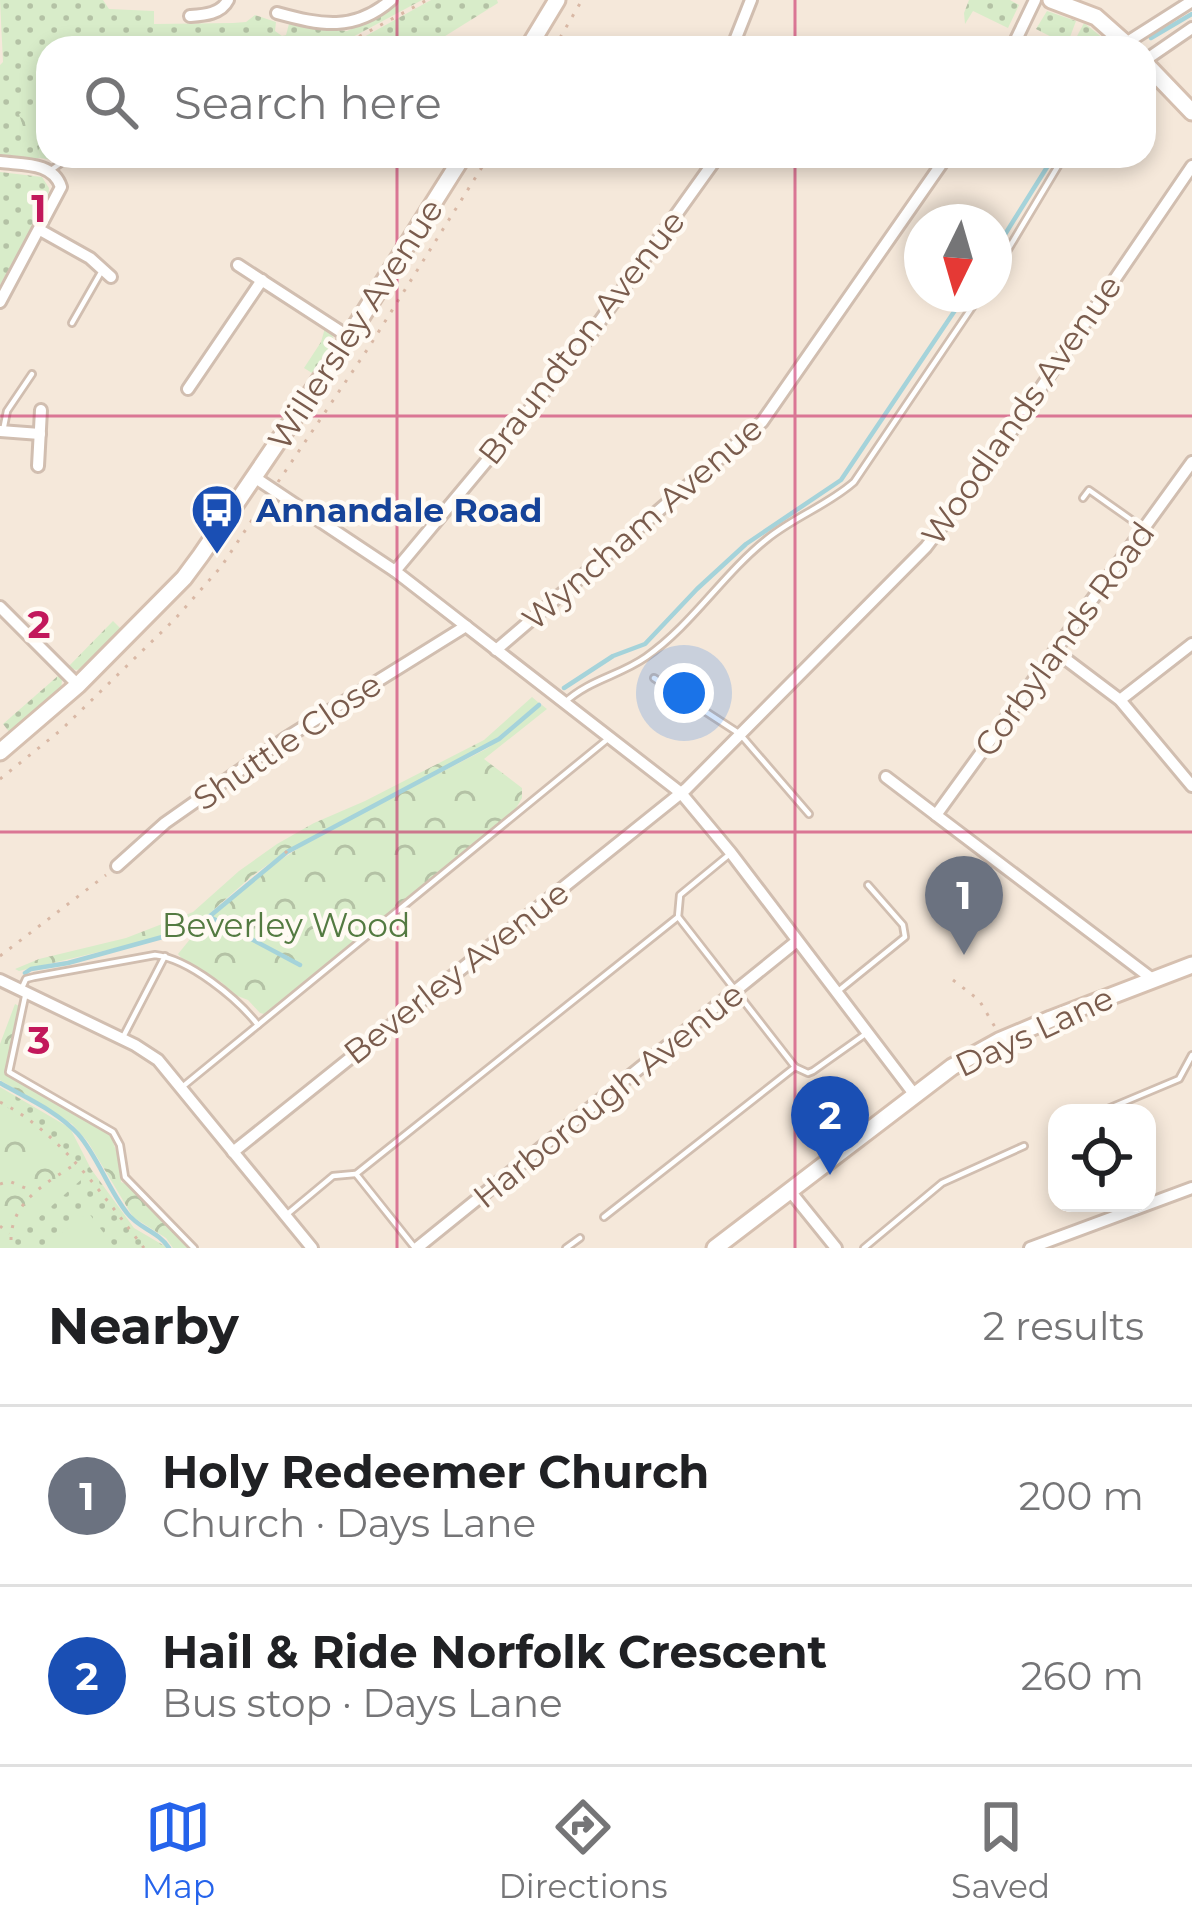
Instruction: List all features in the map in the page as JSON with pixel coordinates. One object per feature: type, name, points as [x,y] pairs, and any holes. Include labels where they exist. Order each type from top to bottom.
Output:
[{"type":"street","points":[[190,16],[218,10],[228,0]]},
{"type":"street","points":[[277,13],[347,24],[391,0]]},
{"type":"street","points":[[535,36],[557,0]]},
{"type":"street","points":[[737,36],[752,0]]},
{"type":"street","points":[[1018,36],[1035,0]]},
{"type":"street","points":[[1051,0],[1096,17],[1118,36]]},
{"type":"street","points":[[1141,36],[1192,1]]},
{"type":"street","points":[[1156,54],[1192,28]]},
{"type":"street","points":[[1156,74],[1192,112]]},
{"type":"street","points":[[0,162],[36,168]]},
{"type":"street","name":"Woodlands Avenue","points":[[681,793],[939,533],[1192,166]]},
{"type":"street","points":[[0,302],[62,187],[50,170],[38,168]]},
{"type":"street","name":"Willersley Avenue","points":[[0,752],[77,685],[184,578],[349,337],[455,168]]},
{"type":"street","name":"Braundton Avenue","points":[[395,571],[580,349],[709,168]]},
{"type":"street","name":"Wyncham Avenue","points":[[496,650],[762,422],[939,168]]},
{"type":"street","points":[[40,230],[107,273]]},
{"type":"street","points":[[238,265],[349,337]]},
{"type":"street","points":[[188,389],[262,280]]},
{"type":"street","points":[[38,466],[41,410]]},
{"type":"street","points":[[2,431],[40,434]]},
{"type":"street","name":"Corbylands Road","points":[[936,815],[1192,462]]},
{"type":"street","points":[[254,477],[395,571],[681,793],[914,1094]]},
{"type":"street","points":[[0,607],[77,685]]},
{"type":"street","name":"Shuttle Close","points":[[117,866],[165,823],[286,738],[466,626]]},
{"type":"street","points":[[1120,700],[1192,644]]},
{"type":"street","points":[[1055,651],[1120,700],[1192,786]]},
{"type":"street","points":[[886,777],[1151,978]]},
{"type":"street","name":"Beverley Avenue","points":[[232,1152],[681,793]]},
{"type":"street","name":"Harborough Avenue","points":[[416,1248],[797,940]]},
{"type":"street","name":"Days Lane","points":[[715,1248],[952,1067],[1000,1041],[1192,964]]},
{"type":"street","points":[[14,987],[158,1060],[312,1248]]},
{"type":"street","points":[[1030,1248],[1192,1188]]},
{"type":"street","points":[[790,1191],[836,1248]]},
{"type":"lane","points":[[1012,243],[1057,168]]},
{"type":"lane","points":[[72,323],[107,273]]},
{"type":"lane","points":[[562,702],[599,678],[641,661],[770,536],[854,482],[969,312]]},
{"type":"lane","points":[[2,431],[8,411],[32,374]]},
{"type":"lane","points":[[1083,498],[1089,490],[1144,529]]},
{"type":"lane","points":[[654,678],[740,734],[809,814]]},
{"type":"lane","points":[[181,1088],[608,738]]},
{"type":"lane","points":[[731,853],[680,895],[678,916],[801,1071],[813,1071],[868,1032]]},
{"type":"lane","points":[[837,992],[905,937],[903,925],[868,885]]},
{"type":"lane","points":[[356,1174],[678,916]]},
{"type":"lane","points":[[194,1248],[124,1178],[120,1145],[112,1132],[9,1072],[14,987],[34,977],[165,956],[210,980],[258,1025]]},
{"type":"lane","points":[[122,1039],[165,956]]},
{"type":"lane","points":[[1119,1104],[1179,1079],[1192,1055]]},
{"type":"lane","points":[[604,1216],[795,1067]]},
{"type":"lane","points":[[864,1248],[942,1183],[1024,1146]]},
{"type":"lane","points":[[285,1216],[333,1176],[356,1174],[416,1248]]},
{"type":"lane","points":[[566,1248],[580,1238]]},
{"type":"path","points":[[360,36],[428,0]]},
{"type":"path","points":[[561,36],[582,0]]},
{"type":"path","points":[[0,778],[61,730],[175,619],[220,567],[387,319],[481,168]]},
{"type":"path","points":[[0,956],[117,866]]},
{"type":"path","points":[[952,980],[979,1000],[1000,1041]]},
{"type":"path","points":[[0,1102],[15,1109],[76,1164],[144,1248]]},
{"type":"path","points":[[0,1226],[10,1237],[11,1225],[32,1192],[76,1164]]},
{"type":"path","points":[[0,1184],[9,1181],[32,1192]]},
{"type":"shaded area","points":[[0,0],[1192,0],[1192,1248],[0,1248]]},
{"type":"green space","points":[[0,0],[103,0],[109,9],[154,11],[154,24],[246,22],[255,15],[276,22],[275,31],[282,36],[36,36],[36,158],[21,160],[0,158]]},
{"type":"green space","points":[[400,0],[422,0],[354,36],[282,36],[289,24],[347,31],[377,18]]},
{"type":"green space","points":[[431,0],[498,3],[445,36],[366,36]]},
{"type":"green space","points":[[969,0],[1010,0],[1019,5],[1008,28],[973,11],[965,24]]},
{"type":"green space","points":[[1047,11],[1076,21],[1070,36],[1050,36],[1036,29]]},
{"type":"green space","points":[[1084,23],[1100,36],[1077,36]]},
{"type":"green space","points":[[36,105],[36,143],[33,131],[24,130],[19,114]]},
{"type":"green space","points":[[0,172],[42,177],[49,188],[48,201],[0,285]]},
{"type":"green space","points":[[325,328],[336,344],[312,373],[304,368]]},
{"type":"green space","points":[[113,621],[122,630],[85,668],[68,667]]},
{"type":"green space","points":[[59,675],[61,690],[11,734],[3,724]]},
{"type":"green space","points":[[532,697],[539,703],[488,745],[287,851],[201,921],[145,941],[15,969],[126,938],[193,912],[277,844],[484,740]]},
{"type":"green space","name":"Beverley Wood","points":[[542,705],[547,709],[484,759],[522,788],[515,810],[264,1014],[178,954],[191,938],[191,929],[283,858],[488,748]]},
{"type":"green space","points":[[15,1004],[21,1007],[7,1073],[110,1134],[121,1164],[121,1182],[188,1248],[173,1248],[166,1238],[133,1217],[72,1124],[0,1080],[0,1044]]},
{"type":"green space","points":[[0,1087],[70,1128],[91,1169],[134,1228],[168,1248],[0,1248]]},
{"type":"green space","points":[[0,1102],[35,1127],[82,1179],[19,1235],[0,1236]]},
{"type":"green space","points":[[88,1213],[115,1248],[42,1248]]},
{"type":"waterway","points":[[1154,36],[1192,14]]},
{"type":"waterway","points":[[1012,223],[1046,168]]},
{"type":"waterway","points":[[564,688],[613,656],[645,644],[746,544],[841,480],[954,312]]},
{"type":"waterway","points":[[25,973],[166,936],[204,921],[287,852],[499,739],[539,705]]},
{"type":"waterway","points":[[210,917],[300,965]]},
{"type":"waterway","points":[[0,1083],[70,1126],[127,1213],[169,1248]]},
{"type":"place","name":"Annandale Road","points":[[217,556]]},
{"type":"place","name":"Holy Redeemer Church","points":[[964,955]]},
{"type":"place","name":"Hail & Ride Norfolk Crescent","points":[[830,1175]]}]
